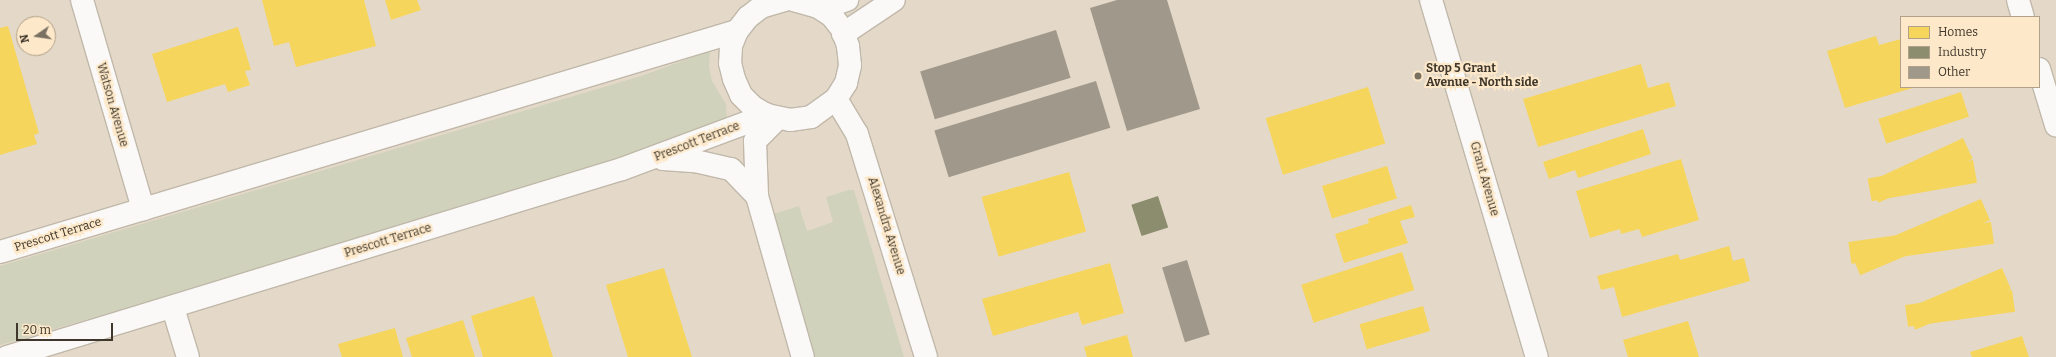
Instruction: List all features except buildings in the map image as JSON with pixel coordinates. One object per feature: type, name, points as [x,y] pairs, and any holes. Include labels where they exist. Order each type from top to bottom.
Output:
[{"type":"street","name":"Watson Avenue","points":[[82,0],[143,209]]},
{"type":"street","points":[[801,2],[832,16],[843,34],[848,46],[850,65],[846,83],[836,99],[811,117],[790,120],[772,117],[753,107],[741,95],[734,80],[730,63],[731,46],[737,31],[748,17],[763,3],[847,0]]},
{"type":"street","points":[[843,34],[894,0]]},
{"type":"street","name":"Grant Avenue","points":[[1431,0],[1537,357]]},
{"type":"street","points":[[2018,0],[2023,16]]},
{"type":"street","name":"Prescott Terrace","points":[[0,252],[737,31]]},
{"type":"street","points":[[2040,72],[2056,125]]},
{"type":"street","name":"Alexandra Avenue","points":[[836,99],[857,134],[926,357]]},
{"type":"street","name":"Prescott Terrace","points":[[7,357],[172,308],[654,158],[772,117]]},
{"type":"street","points":[[772,117],[755,141],[757,196],[803,357]]},
{"type":"street","points":[[654,158],[695,161],[731,169],[757,196]]},
{"type":"street","points":[[172,308],[188,357]]},
{"type":"green space","points":[[710,51],[709,67],[712,81],[726,104],[727,120],[559,181],[0,345],[0,266],[641,76]]},
{"type":"green space","points":[[849,190],[854,190],[904,357],[813,357],[770,215],[799,206],[807,231],[833,222],[826,197]]},
{"type":"place","name":"Stop 5 Grant Avenue - North side","points":[[1418,76]]}]
